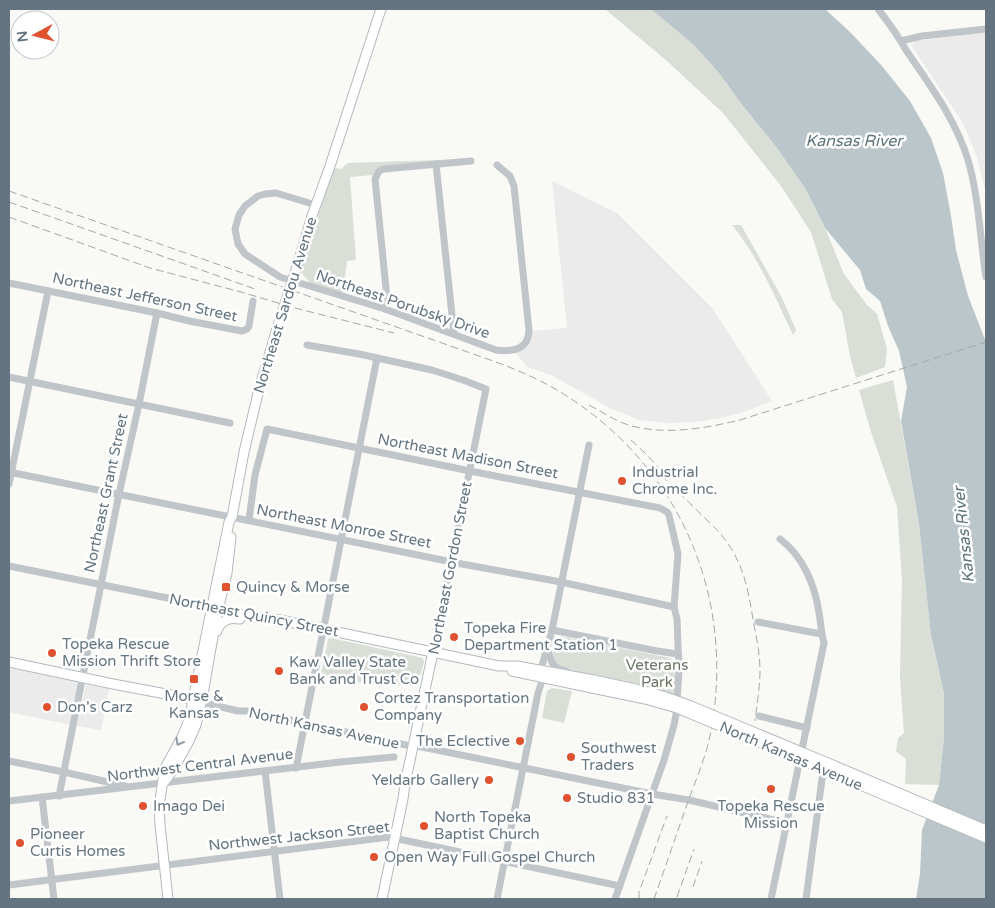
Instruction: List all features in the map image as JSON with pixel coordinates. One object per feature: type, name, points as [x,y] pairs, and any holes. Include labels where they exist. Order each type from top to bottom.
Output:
[{"type":"main road","name":"Northeast Sardou Avenue","points":[[215,609],[229,522],[232,517],[252,414],[261,381],[316,205],[381,9]]},
{"type":"main road","name":"Northeast Quincy Street","points":[[215,609],[323,629],[499,666],[509,670],[592,683]]},
{"type":"main road","points":[[211,655],[215,609]]},
{"type":"main road","points":[[197,701],[215,609]]},
{"type":"main road","points":[[168,899],[159,814],[160,794],[165,768],[197,701],[219,626],[224,620],[236,618],[255,621],[270,619]]},
{"type":"main road","name":"Northeast Gordon Street","points":[[382,899],[433,652]]},
{"type":"main road","name":"North Kansas Avenue","points":[[9,662],[197,701]]},
{"type":"main road","name":"North Kansas Avenue","points":[[592,683],[677,708],[986,830]]},
{"type":"main road","name":"North Kansas Avenue","points":[[826,766],[986,838]]},
{"type":"street","points":[[878,9],[947,112],[962,143],[968,158],[973,182],[986,277]]},
{"type":"street","points":[[901,41],[922,36],[986,28]]},
{"type":"street","points":[[385,309],[387,298],[375,179],[379,171],[471,161]]},
{"type":"street","points":[[436,164],[454,334]]},
{"type":"street","name":"Northeast Porubsky Drive","points":[[316,205],[276,193],[258,196],[245,206],[239,215],[235,229],[238,244],[245,254],[280,277],[385,309],[496,350],[502,351],[522,347],[525,344],[529,330],[514,186],[510,176],[497,164]]},
{"type":"street","name":"Northeast Jefferson Street","points":[[9,283],[242,331],[249,326],[253,301]]},
{"type":"street","points":[[9,484],[48,291]]},
{"type":"street","name":"Northeast Grant Street","points":[[59,796],[157,314]]},
{"type":"street","points":[[296,768],[377,358],[306,345]]},
{"type":"street","name":"Northeast Gordon Street","points":[[377,358],[439,372],[486,389],[433,652]]},
{"type":"street","points":[[9,377],[230,423]]},
{"type":"street","name":"Northeast Madison Street","points":[[249,520],[255,475],[267,429],[660,508],[669,516],[678,554],[674,607]]},
{"type":"street","points":[[497,899],[542,666],[552,630],[588,445]]},
{"type":"street","name":"Northeast Monroe Street","points":[[10,472],[561,582],[674,607]]},
{"type":"street","points":[[772,899],[824,643],[821,634],[817,600],[809,577],[798,557],[780,539]]},
{"type":"street","name":"Northeast Quincy Street","points":[[9,566],[215,609]]},
{"type":"street","points":[[615,899],[674,725],[678,693],[678,654],[674,607]]},
{"type":"street","points":[[758,622],[821,634]]},
{"type":"street","points":[[552,630],[657,652],[678,654]]},
{"type":"street","points":[[548,649],[550,659],[555,668],[570,672],[592,683]]},
{"type":"street","name":"North Kansas Avenue","points":[[197,701],[413,746],[689,800],[787,823]]},
{"type":"street","points":[[759,716],[807,728]]},
{"type":"street","name":"Northwest Central Avenue","points":[[9,801],[394,757]]},
{"type":"street","points":[[9,760],[130,787]]},
{"type":"street","points":[[806,899],[826,766]]},
{"type":"street","points":[[265,771],[280,899]]},
{"type":"street","points":[[42,798],[54,899]]},
{"type":"street","name":"Northwest Jackson Street","points":[[9,885],[390,837],[620,886]]},
{"type":"shaded area","points":[[986,32],[986,194],[977,157],[963,123],[911,45],[916,41]]},
{"type":"shaded area","points":[[552,181],[617,213],[713,309],[772,401],[747,411],[695,422],[669,423],[639,420],[610,408],[551,375],[527,367],[516,353],[525,347],[532,337],[532,331],[567,328]]},
{"type":"shaded area","points":[[9,668],[78,682],[71,725],[9,712]]},
{"type":"shaded area","points":[[86,685],[109,689],[101,730],[77,726]]},
{"type":"green space","points":[[605,9],[651,9],[695,46],[719,73],[774,144],[805,188],[825,228],[844,274],[867,305],[877,314],[887,349],[885,367],[856,378],[842,312],[832,299],[811,232],[781,186],[723,113],[667,61]]},
{"type":"green space","points":[[466,159],[375,172],[373,175],[350,177],[356,260],[347,261],[343,294],[311,284],[300,271],[334,168],[341,169],[348,163]]},
{"type":"green space","points":[[732,225],[741,225],[781,296],[796,330],[793,335],[758,264]]},
{"type":"green space","points":[[893,380],[919,524],[931,635],[944,693],[944,738],[939,785],[905,784],[906,759],[896,751],[898,738],[904,733],[900,677],[902,580],[897,507],[871,432],[859,390]]},
{"type":"green space","name":"Veterans Park","points":[[566,637],[670,658],[675,671],[674,697],[557,666],[554,657],[555,644],[561,638]]},
{"type":"green space","points":[[331,638],[423,658],[424,662],[417,686],[384,682],[381,687],[321,674],[328,639]]},
{"type":"green space","points":[[552,688],[572,691],[564,723],[542,718],[547,691]]},
{"type":"water","name":"Kansas River","points":[[651,9],[825,9],[882,66],[910,101],[931,138],[943,173],[956,250],[968,296],[986,342],[986,899],[916,899],[920,874],[922,830],[939,785],[944,738],[944,693],[931,635],[919,524],[901,421],[907,387],[899,351],[880,301],[866,289],[860,270],[825,228],[805,188],[774,144],[719,73],[695,46]]},
{"type":"railway","points":[[9,191],[522,372],[562,393],[603,423],[638,457],[667,496],[690,538],[706,584],[715,631],[717,681],[711,731],[707,747],[654,899]]},
{"type":"railway","points":[[9,202],[255,289]]},
{"type":"railway","points":[[9,217],[150,268],[394,333]]},
{"type":"railway","points":[[589,405],[620,422],[635,427],[665,430],[695,429],[740,420],[986,342]]},
{"type":"railway","points":[[631,440],[661,470]]},
{"type":"railway","points":[[653,467],[719,532],[734,554],[744,576],[750,599],[760,671],[755,721]]},
{"type":"railway","points":[[639,899],[639,892],[667,816]]},
{"type":"railway","points":[[677,897],[694,849]]},
{"type":"railway","points":[[693,887],[702,861]]},
{"type":"place","name":"Industrial Chrome Inc.","points":[[622,481]]},
{"type":"place","name":"Quincy & Morse","points":[[226,587]]},
{"type":"place","name":"Topeka Fire Department Station 1","points":[[454,637]]},
{"type":"place","name":"Topeka Rescue Mission Thrift Store","points":[[52,653]]},
{"type":"place","name":"Kaw Valley State Bank and Trust Co","points":[[279,671]]},
{"type":"place","name":"Morse & Kansas","points":[[194,679]]},
{"type":"place","name":"Don's Carz","points":[[47,707]]},
{"type":"place","name":"Cortez Transportation Company","points":[[364,707]]},
{"type":"place","name":"The Eclective","points":[[520,741]]},
{"type":"place","name":"Southwest Traders","points":[[571,757]]},
{"type":"place","name":"Yeldarb Gallery","points":[[489,780]]},
{"type":"place","name":"Topeka Rescue Mission","points":[[771,789]]},
{"type":"place","name":"Studio 831","points":[[567,798]]},
{"type":"place","name":"Imago Dei","points":[[143,806]]},
{"type":"place","name":"North Topeka Baptist Church","points":[[424,826]]},
{"type":"place","name":"Pioneer Curtis Homes","points":[[20,843]]},
{"type":"place","name":"Open Way Full Gospel Church","points":[[374,857]]}]
